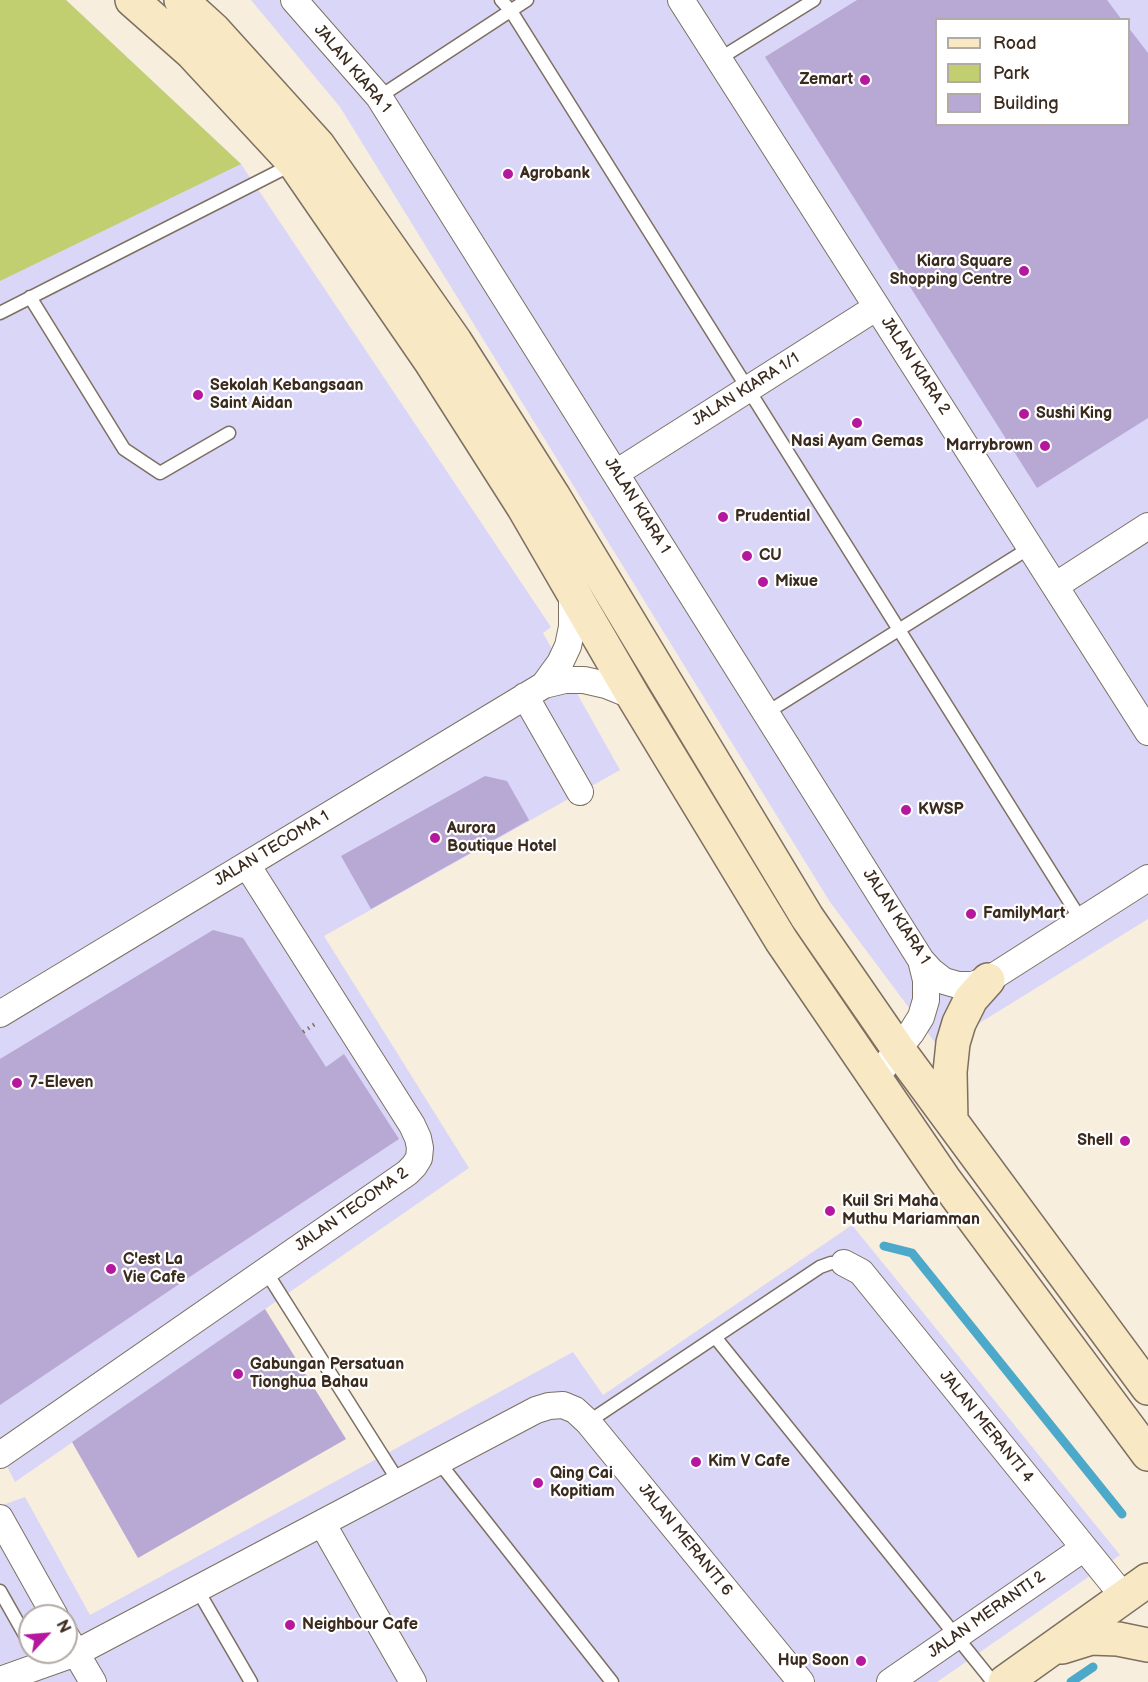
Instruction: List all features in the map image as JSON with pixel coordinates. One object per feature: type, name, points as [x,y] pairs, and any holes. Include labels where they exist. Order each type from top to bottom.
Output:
[{"type":"main road","points":[[132,0],[306,154],[431,362],[524,508],[633,696],[781,940],[944,1179],[1148,1455]]},
{"type":"main road","points":[[181,0],[214,30],[306,154],[467,361],[554,496],[807,917],[898,1049],[1148,1388]]},
{"type":"main road","points":[[951,1121],[950,1072],[953,1043],[959,1023],[971,999],[988,980]]},
{"type":"main road","points":[[1005,1682],[1136,1588],[1148,1562]]},
{"type":"main road","points":[[1049,1650],[1091,1638],[1118,1639],[1148,1645]]},
{"type":"street","name":"JALAN KIARA 1","points":[[294,0],[379,97],[921,960],[944,981],[958,986],[988,980]]},
{"type":"street","name":"JALAN KIARA 2","points":[[681,0],[1055,586],[1137,705],[1148,732]]},
{"type":"street","name":"JALAN KIARA 1/1","points":[[616,473],[877,308]]},
{"type":"street","points":[[1055,586],[1148,526]]},
{"type":"street","points":[[535,690],[560,663],[568,646],[572,627],[572,592]]},
{"type":"street","points":[[535,690],[565,680],[584,680],[606,685],[633,696]]},
{"type":"street","points":[[535,690],[580,792]]},
{"type":"street","name":"JALAN TECOMA 1","points":[[0,1014],[535,690]]},
{"type":"street","name":"JALAN TECOMA 2","points":[[0,1455],[407,1173],[419,1158],[420,1148],[412,1125],[247,865]]},
{"type":"street","points":[[988,980],[1148,878]]},
{"type":"street","points":[[875,1078],[921,1017],[926,1000],[927,980],[921,960]]},
{"type":"street","name":"JALAN MERANTI 4","points":[[844,1263],[861,1272],[1084,1548],[1136,1588]]},
{"type":"street","name":"JALAN MERANTI 6","points":[[438,1461],[536,1410],[563,1405],[575,1410],[588,1422],[801,1682]]},
{"type":"street","points":[[78,1642],[196,1589],[438,1461]]},
{"type":"street","points":[[0,1518],[48,1604]]},
{"type":"street","points":[[322,1523],[413,1682]]},
{"type":"street","name":"JALAN MERANTI 2","points":[[890,1682],[1084,1548]]},
{"type":"street","points":[[78,1657],[93,1682]]},
{"type":"street","points":[[0,1680],[22,1664]]},
{"type":"lane","points":[[501,0],[511,11],[1081,920]]},
{"type":"lane","points":[[379,97],[527,0]]},
{"type":"lane","points":[[719,59],[813,0]]},
{"type":"lane","points":[[0,313],[306,154]]},
{"type":"lane","points":[[30,297],[124,449],[160,473],[229,433]]},
{"type":"lane","points":[[766,713],[1030,547]]},
{"type":"lane","points":[[588,1422],[820,1267],[831,1263],[844,1263]]},
{"type":"lane","points":[[264,1270],[399,1482]]},
{"type":"lane","points":[[715,1337],[993,1682]]},
{"type":"lane","points":[[438,1461],[612,1682]]},
{"type":"lane","points":[[196,1589],[251,1682]]},
{"type":"lane","points":[[0,1591],[18,1623]]},
{"type":"shaded area","points":[[0,0],[66,0],[241,164],[551,627],[543,633],[620,770],[324,936],[469,1168],[15,1482],[0,1453]]},
{"type":"shaded area","points":[[251,0],[1148,0],[1148,919],[939,1048],[830,902],[340,107]]},
{"type":"shaded area","points":[[852,1225],[1120,1555],[937,1682],[0,1682],[0,1506],[25,1497],[90,1615],[573,1352],[603,1395]]},
{"type":"green space","points":[[0,0],[66,0],[241,164],[0,281]]},
{"type":"building","name":"Kiara Square Shopping Centre","points":[[857,0],[1107,0],[1120,18],[935,18],[935,126],[1130,126],[1130,30],[1148,53],[1148,418],[1037,488],[765,57]]},
{"type":"building","name":"Aurora Boutique Hotel","points":[[485,776],[507,781],[529,820],[371,909],[341,856]]},
{"type":"building","points":[[213,930],[243,938],[326,1067],[344,1054],[399,1139],[0,1405],[0,1059]]},
{"type":"building","name":"Gabungan Persatuan Tionghua Bahau","points":[[265,1309],[346,1439],[138,1558],[72,1442]]},
{"type":"waterway","points":[[884,1246],[912,1253],[1122,1514]]},
{"type":"waterway","points":[[1071,1682],[1093,1667]]},
{"type":"place","name":"Zemart","points":[[865,80]]},
{"type":"place","name":"Agrobank","points":[[508,174]]},
{"type":"place","name":"Kiara Square Shopping Centre","points":[[1024,271]]},
{"type":"place","name":"Sekolah Kebangsaan Saint Aidan","points":[[198,395]]},
{"type":"place","name":"Sushi King","points":[[1024,414]]},
{"type":"place","name":"Nasi Ayam Gemas","points":[[857,423]]},
{"type":"place","name":"Marrybrown","points":[[1045,446]]},
{"type":"place","name":"Prudential","points":[[723,517]]},
{"type":"place","name":"CU","points":[[747,556]]},
{"type":"place","name":"Mixue","points":[[763,582]]},
{"type":"place","name":"KWSP","points":[[906,810]]},
{"type":"place","name":"Aurora Boutique Hotel","points":[[435,838]]},
{"type":"place","name":"FamilyMart","points":[[971,914]]},
{"type":"place","name":"7-Eleven","points":[[17,1083]]},
{"type":"place","name":"Shell","points":[[1125,1141]]},
{"type":"place","name":"Kuil Sri Maha Muthu Mariamman","points":[[830,1211]]},
{"type":"place","name":"C'est La Vie Cafe","points":[[111,1269]]},
{"type":"place","name":"Gabungan Persatuan Tionghua Bahau","points":[[238,1374]]},
{"type":"place","name":"Kim V Cafe","points":[[696,1462]]},
{"type":"place","name":"Qing Cai Kopitiam","points":[[538,1483]]},
{"type":"place","name":"Neighbour Cafe","points":[[290,1625]]},
{"type":"place","name":"Hup Soon","points":[[861,1661]]}]
